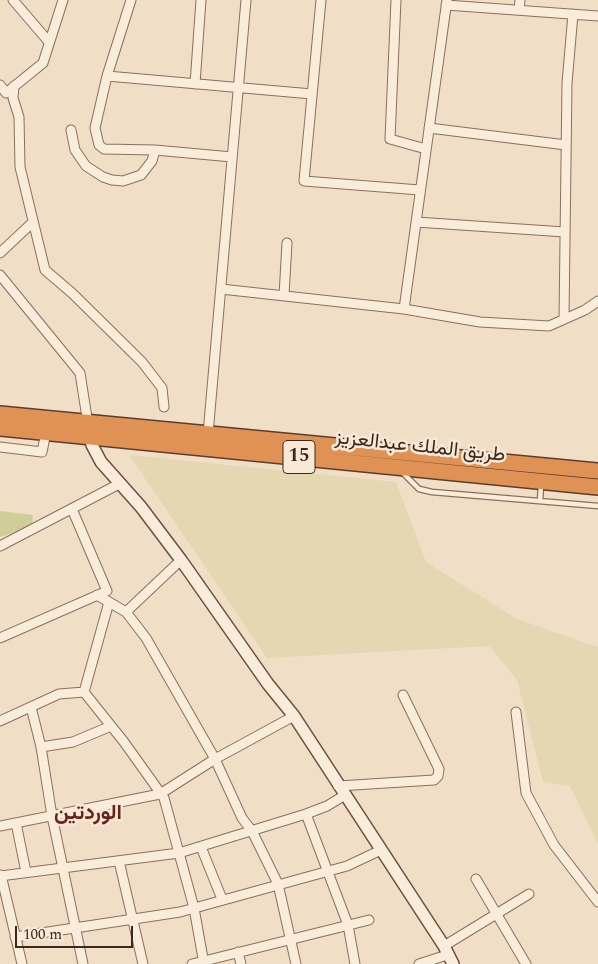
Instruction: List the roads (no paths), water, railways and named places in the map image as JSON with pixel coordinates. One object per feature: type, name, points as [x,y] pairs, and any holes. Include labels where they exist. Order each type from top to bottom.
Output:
[{"type":"highway","name":"طريق الملك عبدالعزيز","points":[[0,414],[89,430],[598,487]]},
{"type":"highway","name":"طريق الملك عبدالعزيز","points":[[0,428],[46,432],[89,430],[208,434],[598,471]]},
{"type":"street","points":[[13,0],[49,42]]},
{"type":"street","points":[[131,0],[108,76],[95,128],[98,145],[104,149],[155,150],[232,157]]},
{"type":"street","points":[[195,84],[201,0]]},
{"type":"street","points":[[208,434],[246,0]]},
{"type":"street","points":[[321,0],[304,181],[420,190]]},
{"type":"street","points":[[396,0],[390,139],[426,149]]},
{"type":"street","points":[[519,10],[520,0]]},
{"type":"street","points":[[0,85],[6,92],[43,64],[62,1]]},
{"type":"street","points":[[404,308],[446,3],[598,16]]},
{"type":"street","points":[[564,319],[567,83],[573,14]]},
{"type":"street","points":[[108,76],[312,94]]},
{"type":"street","points":[[14,86],[13,98],[19,117],[20,167],[46,270],[142,362],[162,388],[164,407]]},
{"type":"street","points":[[429,128],[566,145]]},
{"type":"street","points":[[71,130],[80,159],[94,172],[112,180],[123,181],[140,175],[152,161],[155,150]]},
{"type":"street","points":[[0,253],[33,222]]},
{"type":"street","points":[[416,222],[565,232]]},
{"type":"street","points":[[284,295],[287,243]]},
{"type":"street","points":[[0,275],[80,373],[89,430],[101,462],[141,507],[182,560],[262,676],[294,716],[448,955]]},
{"type":"street","points":[[221,288],[404,308],[480,322],[549,326],[598,301]]},
{"type":"street","points":[[0,446],[42,452],[46,432]]},
{"type":"street","points":[[0,546],[119,484]]},
{"type":"street","points":[[0,638],[107,591],[72,509]]},
{"type":"street","points":[[126,612],[182,560]]},
{"type":"street","points":[[97,595],[126,612],[146,638],[216,759],[242,818],[252,831],[278,884],[296,964]]},
{"type":"street","points":[[84,692],[109,602]]},
{"type":"street","points":[[0,721],[59,694],[84,692]]},
{"type":"street","points":[[84,692],[164,798],[194,908],[204,963]]},
{"type":"street","points":[[22,964],[1,876],[179,853],[327,806],[342,790],[434,780],[438,776],[439,769],[403,695]]},
{"type":"street","points":[[31,707],[41,747],[62,868],[77,928],[83,964]]},
{"type":"street","points":[[516,712],[526,793],[554,846],[598,902]]},
{"type":"street","points":[[0,826],[160,794],[216,759],[294,716]]},
{"type":"street","points":[[41,747],[73,742],[111,726]]},
{"type":"street","points":[[306,814],[348,925],[355,964]]},
{"type":"street","points":[[16,823],[26,872]]},
{"type":"street","points":[[201,847],[222,900]]},
{"type":"street","points":[[15,937],[194,908],[347,866],[381,850]]},
{"type":"street","points":[[119,861],[143,964]]},
{"type":"street","points":[[476,879],[525,964]]},
{"type":"street","points":[[419,964],[448,955],[496,913],[529,894]]},
{"type":"street","points":[[192,964],[204,963],[238,952],[369,920]]},
{"type":"street","points":[[238,952],[241,964]]},
{"type":"lane","points":[[398,466],[407,479],[419,489],[598,506]]},
{"type":"lane","points":[[540,501],[541,481]]},
{"type":"district","name":"الوردتين","points":[[88,815]]}]
